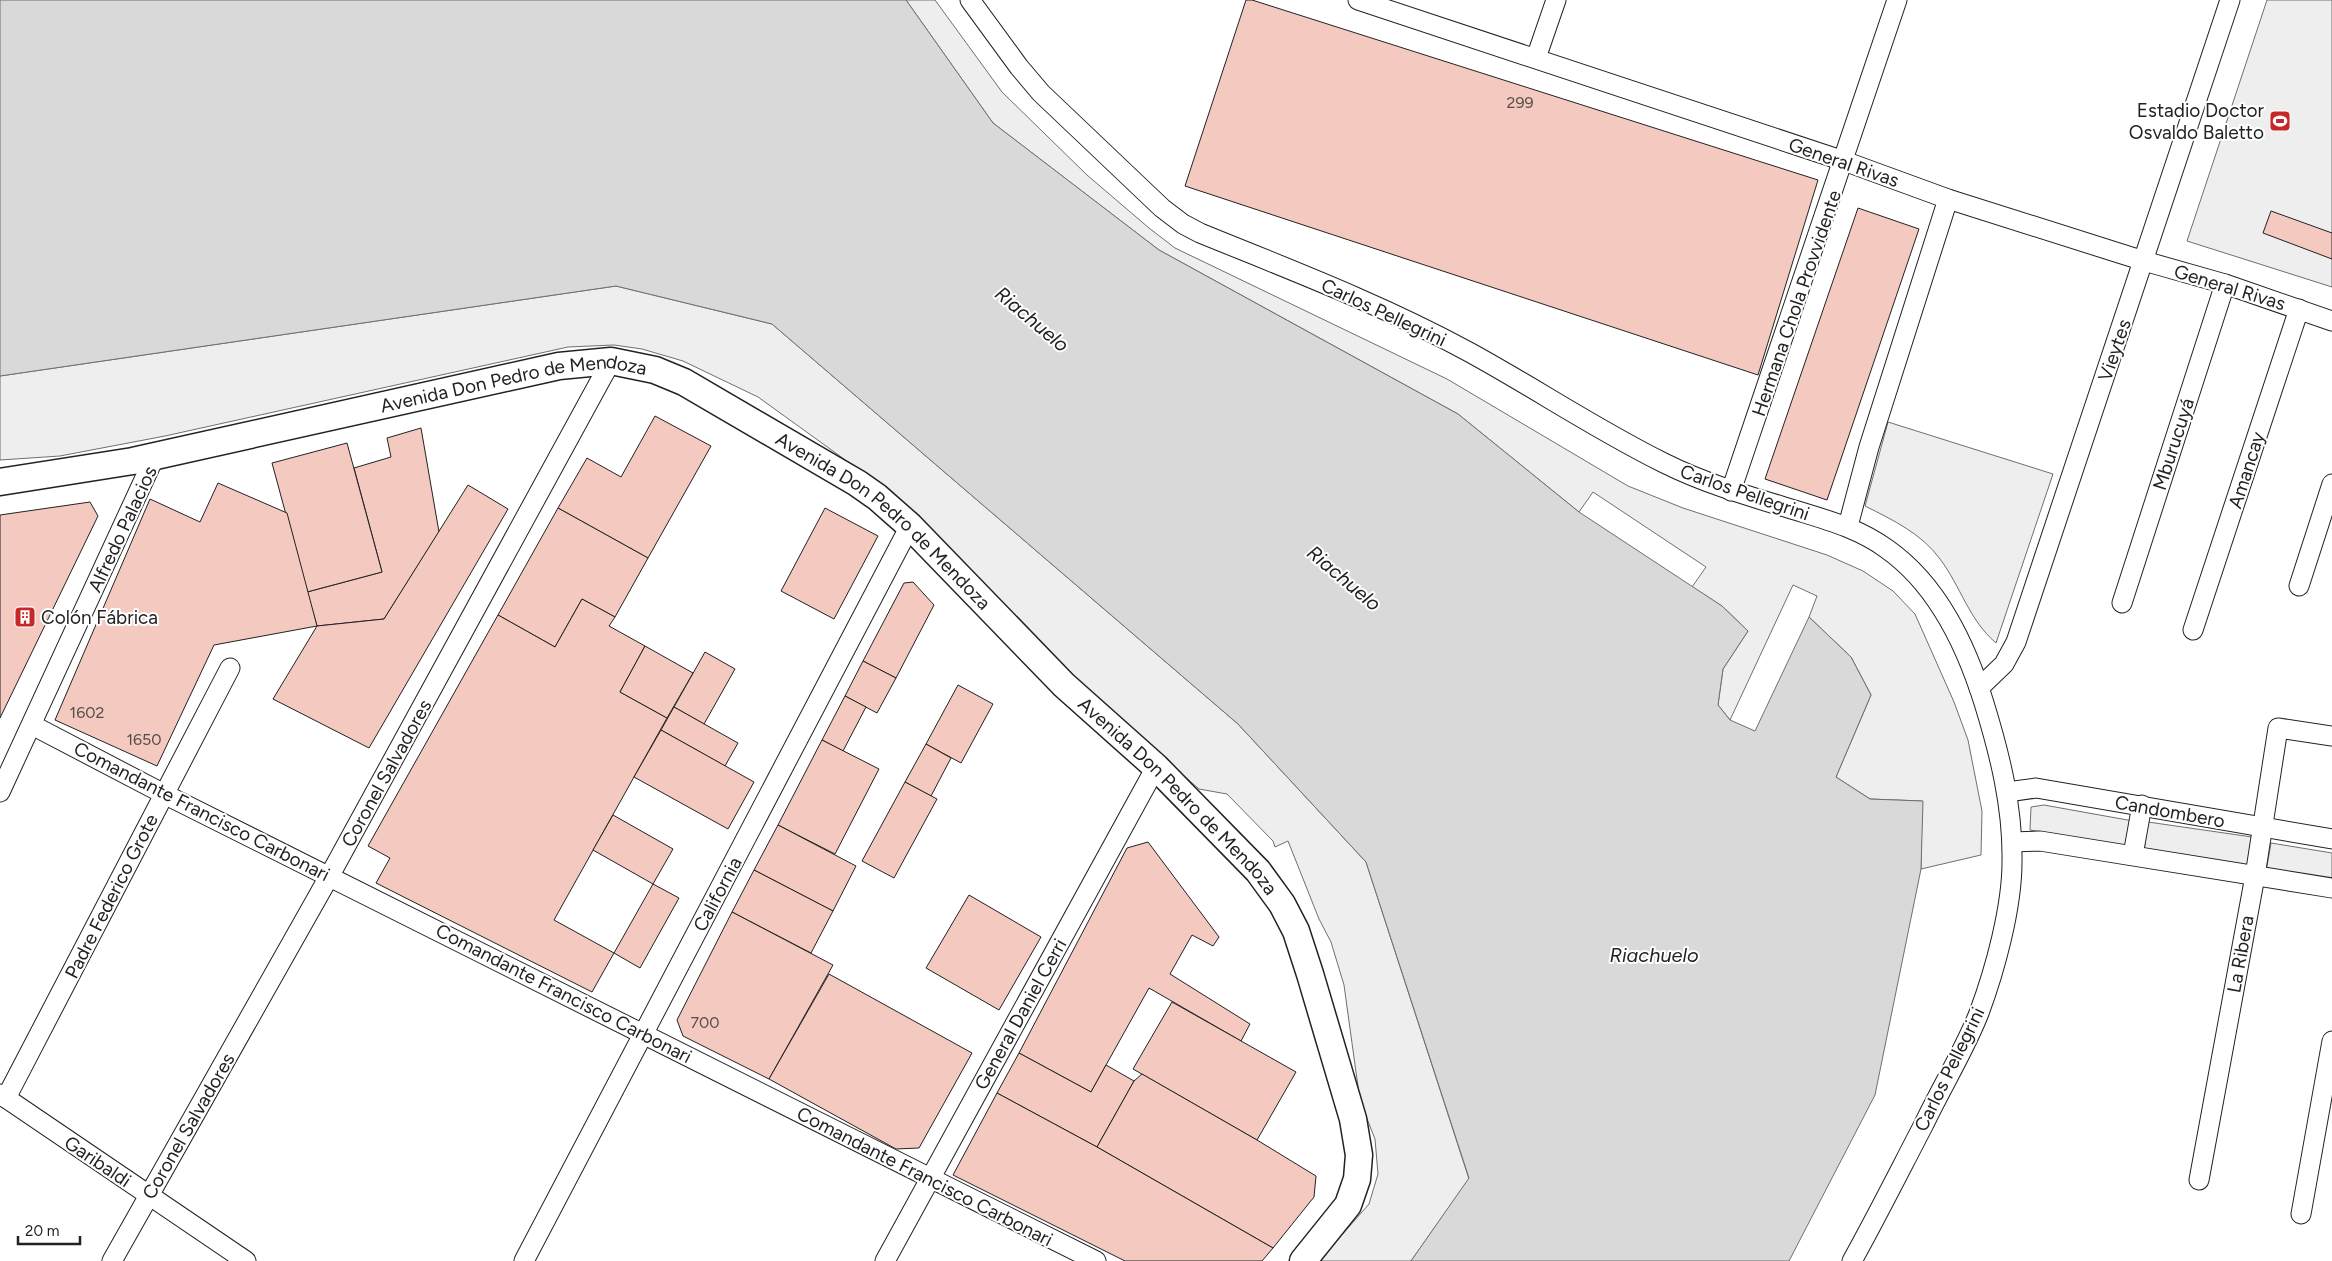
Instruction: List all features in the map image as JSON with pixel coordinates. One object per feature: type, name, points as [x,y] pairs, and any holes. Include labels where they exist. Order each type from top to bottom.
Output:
[{"type":"main road","name":"Avenida Don Pedro de Mendoza","points":[[0,482],[155,456],[540,369],[611,361],[655,370],[684,382],[857,483],[877,497],[910,526],[1051,672],[1156,768],[1258,871],[1282,904],[1296,931],[1350,1107],[1359,1155],[1357,1179],[1353,1192],[1339,1218],[1303,1261]]},
{"type":"street","name":"Carlos Pellegrini","points":[[970,0],[1019,67],[1041,93],[1162,208],[1183,224],[1200,233],[1357,297],[1425,329],[1478,357],[1625,443],[1682,472],[1732,491],[1848,526],[1872,538],[1911,567],[1931,591],[1953,628],[1979,688],[2007,792],[2012,842],[2011,885],[2006,913],[1979,1014],[1852,1261]]},
{"type":"street","name":"General Rivas","points":[[1358,0],[1844,161],[1948,199],[2144,261],[2225,284],[2332,321]]},
{"type":"street","points":[[1536,58],[1556,0]]},
{"type":"street","name":"Hermana Chola Provvidente","points":[[1732,491],[1897,0]]},
{"type":"street","name":"Vieytes","points":[[1979,688],[2004,664],[2016,642],[2230,0]]},
{"type":"street","points":[[1848,526],[1869,447],[1948,199]]},
{"type":"street","name":"Mburucuyá","points":[[2122,603],[2225,284]]},
{"type":"street","name":"Amancay","points":[[2193,630],[2299,309]]},
{"type":"street","name":"Coronel Salvadores","points":[[112,1261],[330,875],[611,361]]},
{"type":"street","name":"Alfredo Palacios","points":[[0,792],[155,456]]},
{"type":"street","points":[[2298,586],[2332,484]]},
{"type":"street","name":"California","points":[[524,1261],[910,526]]},
{"type":"street","name":"Padre Federico Grote","points":[[3,1096],[230,668]]},
{"type":"street","name":"Comandante Francisco Carbonari","points":[[32,725],[164,794],[330,875],[1096,1261]]},
{"type":"street","name":"La Ribera","points":[[2199,1180],[2255,876],[2278,728],[2332,736]]},
{"type":"street","name":"General Daniel Cerri","points":[[885,1261],[1156,768]]},
{"type":"street","name":"Candombero","points":[[2007,792],[2036,788],[2332,839]]},
{"type":"street","points":[[2134,855],[2142,806]]},
{"type":"street","points":[[2012,842],[2040,841],[2332,888]]},
{"type":"street","points":[[2301,1214],[2332,1041]]},
{"type":"street","name":"Garibaldi","points":[[3,1096],[246,1261]]},
{"type":"shaded area","points":[[906,0],[935,0],[1002,92],[1087,175],[1175,248],[1447,379],[1628,486],[1683,508],[1827,555],[1863,571],[1893,591],[1915,614],[1954,702],[1968,740],[1982,811],[1981,855],[1921,869],[1922,801],[1870,799],[1836,777],[1871,695],[1851,657],[1809,617],[1817,596],[1793,585],[1730,720],[1718,705],[1723,669],[1748,631],[1722,606],[1692,587],[1706,567],[1593,492],[1579,512],[1458,414],[1159,250],[993,123]]},
{"type":"shaded area","name":"Estadio Doctor Osvaldo Baletto","points":[[2267,0],[2332,0],[2332,287],[2187,241]]},
{"type":"shaded area","points":[[616,286],[772,324],[1238,724],[1366,862],[1469,1179],[1411,1261],[1319,1261],[1369,1204],[1378,1174],[1375,1139],[1360,1101],[1344,985],[1331,942],[1319,919],[1288,841],[1275,847],[1273,841],[1227,794],[1199,789],[1114,715],[970,575],[887,490],[758,397],[683,361],[642,349],[614,345],[568,347],[165,436],[60,456],[0,460],[0,376]]},
{"type":"shaded area","points":[[1888,422],[2053,474],[1996,643],[1972,614],[1947,570],[1933,550],[1906,528],[1865,506]]},
{"type":"shaded area","points":[[2044,805],[2133,821],[2129,849],[2030,830],[2031,807]]},
{"type":"shaded area","points":[[2148,822],[2252,837],[2248,866],[2144,851]]},
{"type":"shaded area","points":[[2271,843],[2332,853],[2332,882],[2266,872]]},
{"type":"water","name":"Riachuelo","points":[[0,0],[906,0],[993,123],[1159,250],[1458,414],[1579,512],[1722,606],[1748,631],[1723,669],[1718,705],[1730,720],[1755,731],[1809,617],[1851,657],[1871,695],[1836,777],[1870,799],[1923,801],[1921,869],[1875,1095],[1789,1261],[1411,1261],[1469,1178],[1366,862],[1238,724],[772,324],[616,286],[0,376]]},
{"type":"building","points":[[1246,0],[1252,0],[1818,180],[1758,375],[1185,186]]},
{"type":"building","points":[[1858,208],[1919,229],[1827,500],[1765,479]]},
{"type":"building","points":[[2271,211],[2332,233],[2332,259],[2263,233]]},
{"type":"building","points":[[655,416],[711,446],[648,558],[558,508],[587,458],[621,477]]},
{"type":"building","points":[[421,428],[439,532],[384,619],[317,626],[307,592],[382,572],[354,468],[391,457],[387,438]]},
{"type":"building","points":[[347,443],[382,572],[307,592],[272,463]]},
{"type":"building","points":[[218,483],[287,513],[317,626],[214,645],[157,766],[55,720],[150,499],[200,522]]},
{"type":"building","points":[[468,485],[508,509],[369,748],[273,699],[317,626],[384,619]]},
{"type":"building","name":"Colón Fábrica","points":[[90,502],[98,516],[0,718],[0,515]]},
{"type":"building","points":[[558,508],[648,558],[615,617],[582,599],[555,647],[498,615]]},
{"type":"building","points":[[825,508],[878,536],[834,619],[781,591]]},
{"type":"building","points":[[913,582],[934,605],[896,678],[863,661],[904,583]]},
{"type":"building","points":[[582,599],[615,617],[609,626],[645,646],[620,692],[667,718],[554,920],[614,953],[592,992],[376,883],[390,858],[368,846],[498,615],[555,647]]},
{"type":"building","points":[[645,646],[693,673],[667,718],[620,692]]},
{"type":"building","points":[[705,652],[735,669],[704,724],[674,707]]},
{"type":"building","points":[[863,661],[896,678],[877,713],[845,696]]},
{"type":"building","points":[[958,685],[993,704],[961,763],[926,744]]},
{"type":"building","points":[[845,696],[866,707],[843,751],[822,740]]},
{"type":"building","points":[[674,707],[738,743],[725,766],[661,730]]},
{"type":"building","points":[[661,730],[754,782],[728,829],[634,777]]},
{"type":"building","points":[[822,740],[879,769],[835,854],[778,825]]},
{"type":"building","points":[[926,744],[951,758],[931,796],[905,782]]},
{"type":"building","points":[[905,782],[937,799],[894,878],[862,861]]},
{"type":"building","points":[[613,815],[673,849],[653,884],[593,850]]},
{"type":"building","points":[[778,825],[856,866],[833,911],[754,870]]},
{"type":"building","points":[[1148,842],[1219,937],[1213,946],[1192,935],[1170,974],[1250,1024],[1241,1041],[1149,988],[1091,1092],[1019,1053],[1127,848]]},
{"type":"building","points":[[754,870],[833,911],[811,953],[732,912]]},
{"type":"building","points":[[653,884],[679,898],[640,968],[614,953]]},
{"type":"building","points":[[969,895],[1041,937],[999,1010],[926,968]]},
{"type":"building","points":[[732,912],[833,965],[769,1079],[683,1036],[677,1020]]},
{"type":"building","points":[[829,974],[972,1053],[919,1148],[896,1149],[769,1079]]},
{"type":"building","points":[[1172,1002],[1296,1072],[1257,1140],[1133,1069]]},
{"type":"building","points":[[1019,1053],[1091,1092],[1106,1065],[1134,1081],[1097,1147],[997,1093]]},
{"type":"building","points":[[1142,1074],[1316,1176],[1314,1197],[1273,1248],[1097,1147],[1134,1081]]},
{"type":"building","points":[[997,1093],[1097,1147],[1273,1248],[1262,1261],[1125,1261],[953,1175]]},
{"type":"place","name":"Estadio Doctor Osvaldo Baletto","points":[[2280,121]]},
{"type":"place","name":"Colón Fábrica","points":[[25,617]]}]
